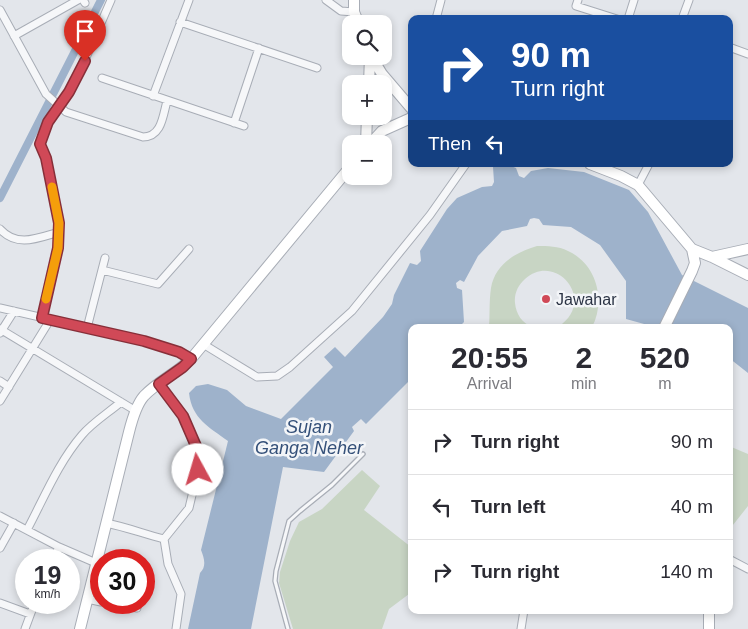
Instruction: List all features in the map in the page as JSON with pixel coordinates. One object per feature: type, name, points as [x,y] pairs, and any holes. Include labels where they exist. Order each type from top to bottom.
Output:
[{"type":"street","points":[[14,36],[78,0]]},
{"type":"street","points":[[42,318],[58,248],[59,223],[46,158],[40,144],[48,122],[78,76],[111,0]]},
{"type":"street","points":[[153,96],[188,0]]},
{"type":"street","points":[[326,0],[341,10],[354,12]]},
{"type":"street","points":[[354,0],[355,15]]},
{"type":"street","points":[[437,15],[441,0]]},
{"type":"street","points":[[578,0],[576,6],[604,15]]},
{"type":"street","points":[[629,15],[634,0]]},
{"type":"street","points":[[684,15],[689,1]]},
{"type":"street","points":[[0,10],[46,94],[66,112],[143,138],[149,138],[158,131],[167,101]]},
{"type":"street","points":[[180,22],[317,68]]},
{"type":"street","points":[[234,123],[259,48]]},
{"type":"street","points":[[733,48],[748,54]]},
{"type":"street","points":[[376,65],[408,104]]},
{"type":"street","points":[[102,78],[244,126]]},
{"type":"street","points":[[378,135],[382,131],[408,119]]},
{"type":"street","points":[[203,344],[257,377],[277,376],[290,367],[352,311],[430,215],[464,167]]},
{"type":"street","points":[[598,167],[622,176],[638,186],[692,249],[748,275]]},
{"type":"street","points":[[638,186],[647,167]]},
{"type":"street","points":[[99,549],[129,432],[143,396],[191,359],[342,177]]},
{"type":"street","points":[[0,230],[10,238],[28,241],[59,232]]},
{"type":"street","points":[[102,270],[158,284],[189,249]]},
{"type":"street","points":[[666,324],[692,271],[694,263],[692,249]]},
{"type":"street","points":[[712,257],[748,249]]},
{"type":"street","points":[[88,328],[105,258]]},
{"type":"street","points":[[0,308],[144,341],[179,352],[191,359]]},
{"type":"street","points":[[14,312],[1,331],[136,411]]},
{"type":"street","points":[[0,401],[50,320]]},
{"type":"street","points":[[0,381],[9,387]]},
{"type":"street","points":[[159,384],[183,416],[196,446],[198,470],[189,508],[164,539],[168,564],[181,594],[176,629]]},
{"type":"street","points":[[27,530],[54,476],[69,451],[83,433],[121,402]]},
{"type":"street","points":[[0,516],[59,547],[90,560]]},
{"type":"street","points":[[0,548],[14,523]]},
{"type":"street","points":[[106,523],[164,539]]},
{"type":"street","points":[[733,561],[748,569]]},
{"type":"street","points":[[80,629],[90,587]]},
{"type":"street","points":[[0,603],[15,608]]},
{"type":"street","points":[[25,629],[30,614]]},
{"type":"street","points":[[521,629],[523,614]]},
{"type":"street","points":[[709,614],[709,629]]},
{"type":"lane","points":[[288,629],[276,580],[276,571],[289,522],[332,485],[363,454]]},
{"type":"green space","points":[[537,246],[564,249],[578,257],[586,265],[596,284],[598,295],[598,306],[593,324],[561,324],[569,316],[574,305],[573,293],[568,283],[560,275],[549,271],[537,272],[525,279],[518,287],[515,303],[518,314],[522,321],[527,324],[489,324],[493,280],[497,272],[508,260]]},
{"type":"green space","points":[[733,448],[748,454],[748,506],[733,525]]},
{"type":"green space","points":[[362,470],[380,486],[364,510],[408,545],[408,595],[389,609],[382,629],[293,629],[279,583],[280,572],[290,541],[299,522],[322,509]]},
{"type":"water","name":"Sujan Ganga Neher","points":[[493,167],[514,167],[516,168],[519,176],[524,178],[531,171],[548,168],[584,172],[629,190],[648,212],[682,275],[748,308],[748,373],[733,361],[733,324],[644,324],[626,319],[626,281],[600,245],[571,227],[543,225],[539,219],[534,218],[530,219],[527,226],[502,231],[478,256],[464,282],[460,280],[456,283],[457,288],[462,290],[464,322],[462,324],[408,324],[408,382],[366,424],[361,419],[352,427],[354,431],[324,472],[283,467],[251,629],[188,629],[200,573],[204,565],[201,550],[228,441],[202,422],[194,410],[189,393],[196,386],[208,384],[227,390],[246,406],[281,419],[333,367],[324,357],[335,347],[345,357],[383,317],[392,304],[394,295],[410,263],[417,265],[421,261],[420,251],[447,209],[457,198],[482,187],[492,186],[494,182]]},
{"type":"waterway","points":[[0,198],[101,0]]},
{"type":"slow traffic","points":[[46,299],[58,248],[59,223],[52,187]]},
{"type":"place","name":"Jawahar","points":[[546,299]]},
{"type":"route","points":[[85,61],[69,92],[48,122],[40,144],[46,158],[59,223],[58,248],[42,318],[144,341],[179,352],[191,359],[159,384],[183,416],[196,446],[198,470]]}]
